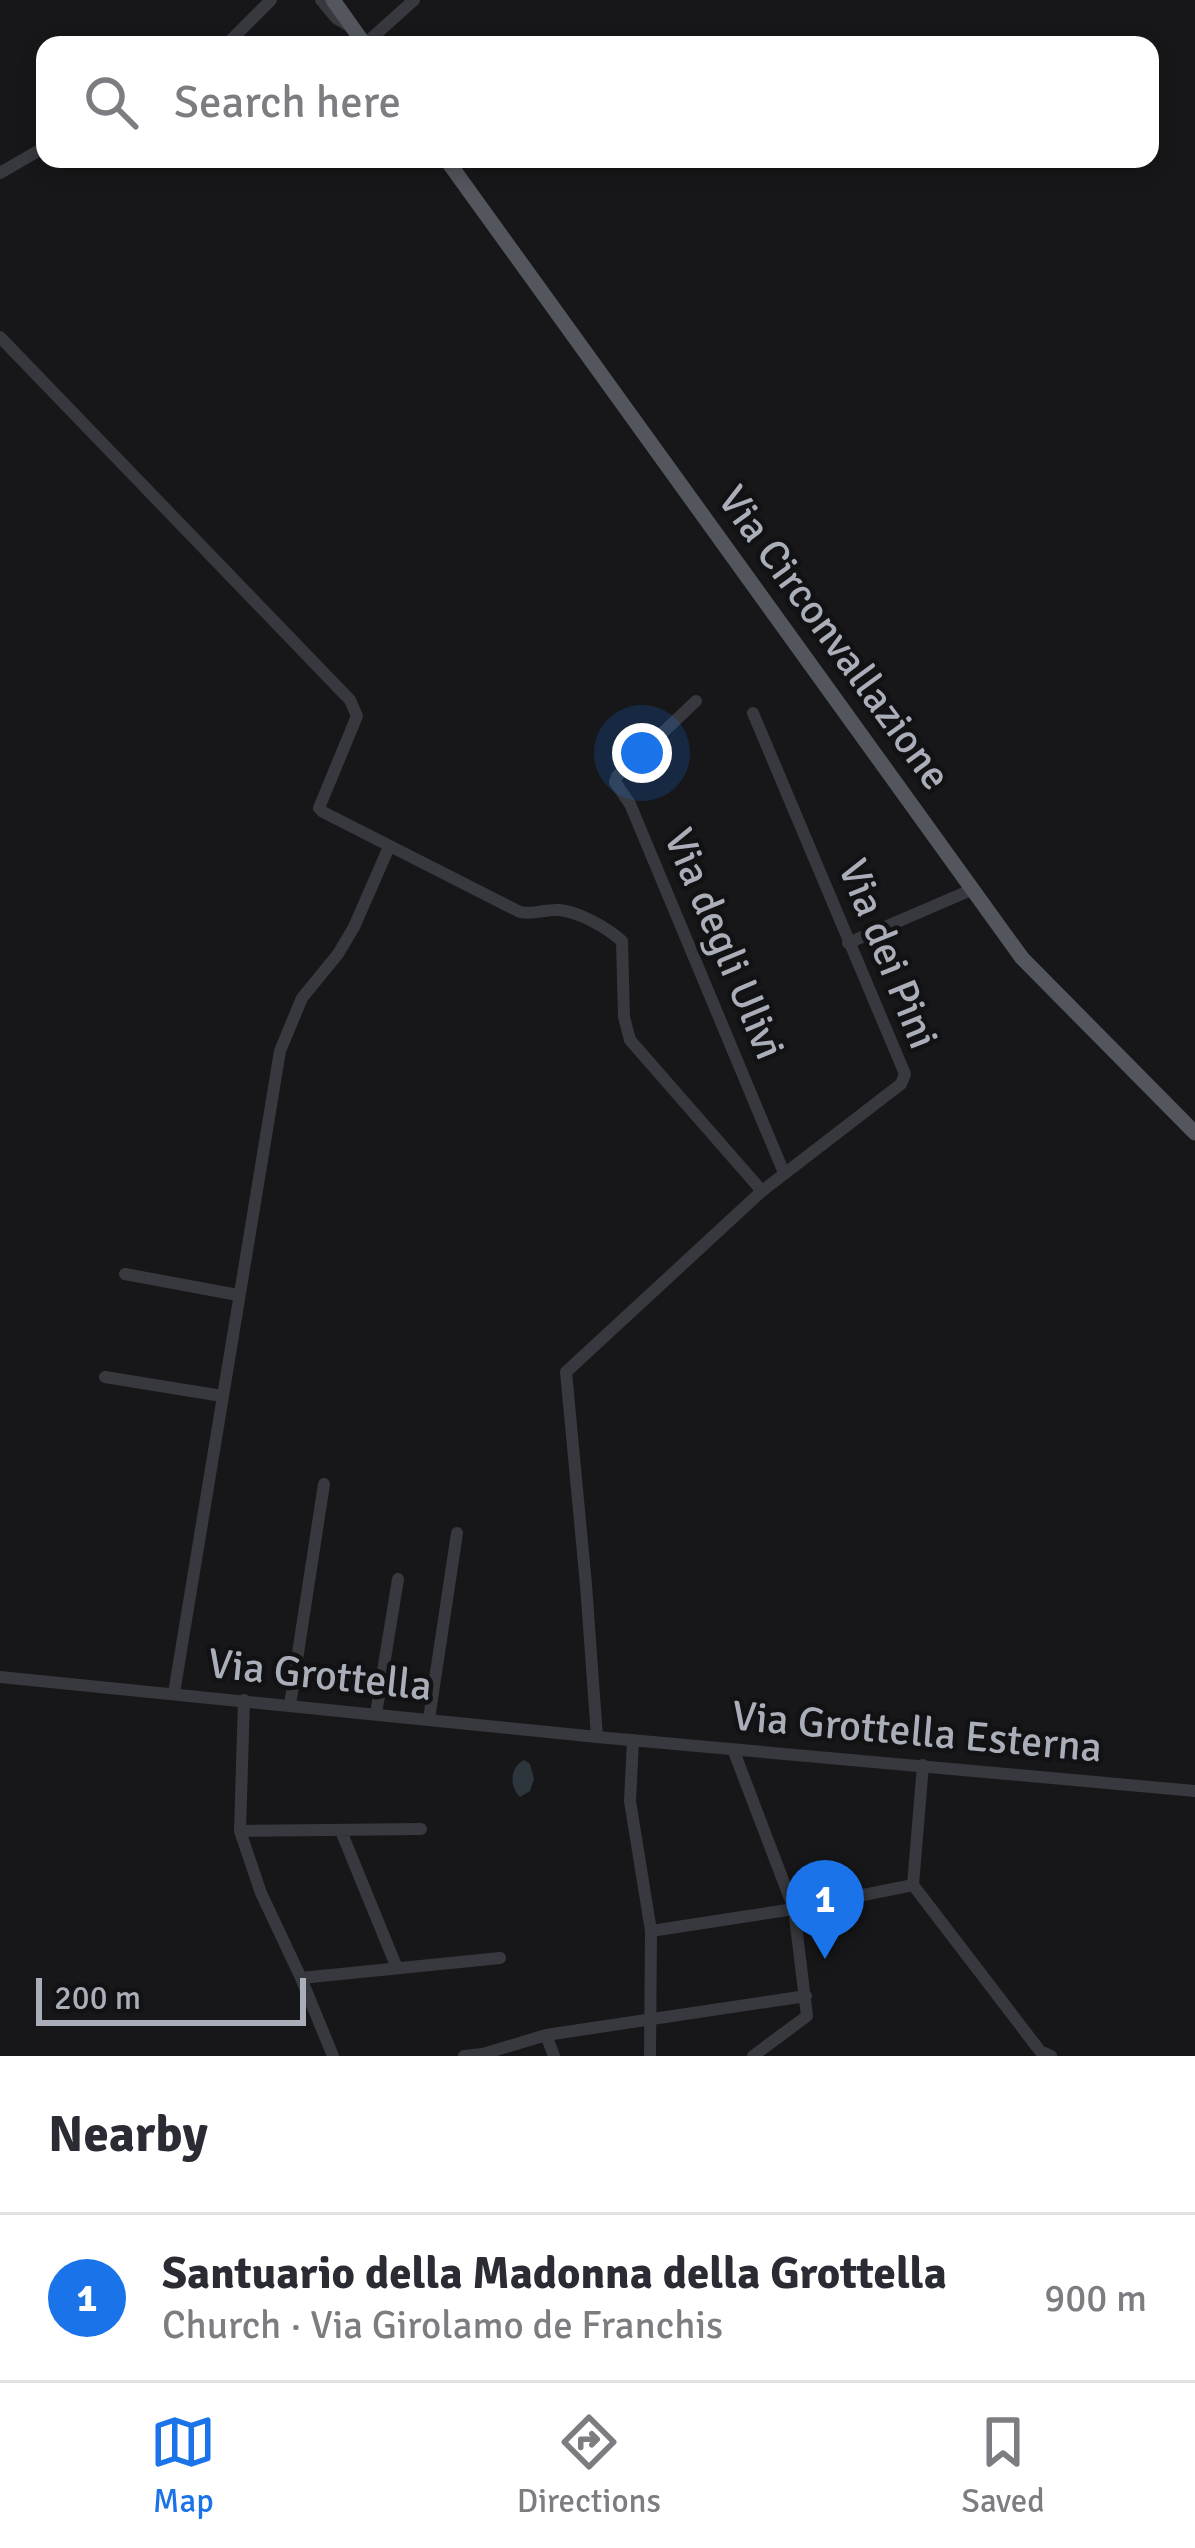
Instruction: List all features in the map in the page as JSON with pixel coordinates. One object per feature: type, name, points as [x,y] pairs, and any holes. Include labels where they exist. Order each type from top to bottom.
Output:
[{"type":"main road","points":[[333,0],[359,36]]},
{"type":"main road","name":"Via Circonvallazione","points":[[452,168],[1022,958],[1195,1133]]},
{"type":"street","points":[[235,36],[271,0]]},
{"type":"street","points":[[321,0],[336,19],[354,29]]},
{"type":"street","points":[[375,36],[414,0]]},
{"type":"street","points":[[0,172],[36,152]]},
{"type":"street","points":[[0,337],[350,700],[356,716],[319,808],[342,824],[527,915],[562,910],[614,934],[622,941],[630,1040],[762,1190]]},
{"type":"street","name":"Via degli Ulivi","points":[[696,701],[615,782],[630,804],[784,1173]]},
{"type":"street","name":"Via dei Pini","points":[[753,713],[905,1074],[901,1084],[784,1173]]},
{"type":"street","points":[[174,1693],[280,1051],[302,998],[353,927],[389,847]]},
{"type":"street","points":[[848,944],[971,890]]},
{"type":"street","points":[[597,1737],[566,1372],[784,1173]]},
{"type":"street","points":[[125,1274],[238,1294]]},
{"type":"street","points":[[105,1377],[222,1396]]},
{"type":"street","points":[[290,1705],[324,1484]]},
{"type":"street","points":[[429,1719],[457,1532]]},
{"type":"street","points":[[376,1714],[398,1579]]},
{"type":"street","name":"Via Grottella","points":[[0,1676],[632,1740]]},
{"type":"street","points":[[244,1700],[240,1831],[261,1893],[333,2056]]},
{"type":"street","points":[[632,1740],[630,1801],[651,1931],[650,2056]]},
{"type":"street","name":"Via Grottella Esterna","points":[[632,1740],[1195,1791]]},
{"type":"street","points":[[733,1749],[794,1910],[806,1996],[807,2016],[753,2056]]},
{"type":"street","points":[[922,1766],[913,1885],[1040,2051],[1051,2056]]},
{"type":"street","points":[[240,1831],[421,1828]]},
{"type":"street","points":[[341,1831],[397,1968]]},
{"type":"street","points":[[651,1931],[794,1910],[913,1885]]},
{"type":"street","points":[[301,1978],[500,1958]]},
{"type":"street","points":[[464,2056],[546,2035],[806,1996]]},
{"type":"street","points":[[546,2035],[554,2056]]},
{"type":"shaded area","points":[[524,1760],[534,1779],[530,1791],[520,1797],[513,1777]]},
{"type":"place","name":"Santuario della Madonna della Grottella","points":[[825,1959]]}]
